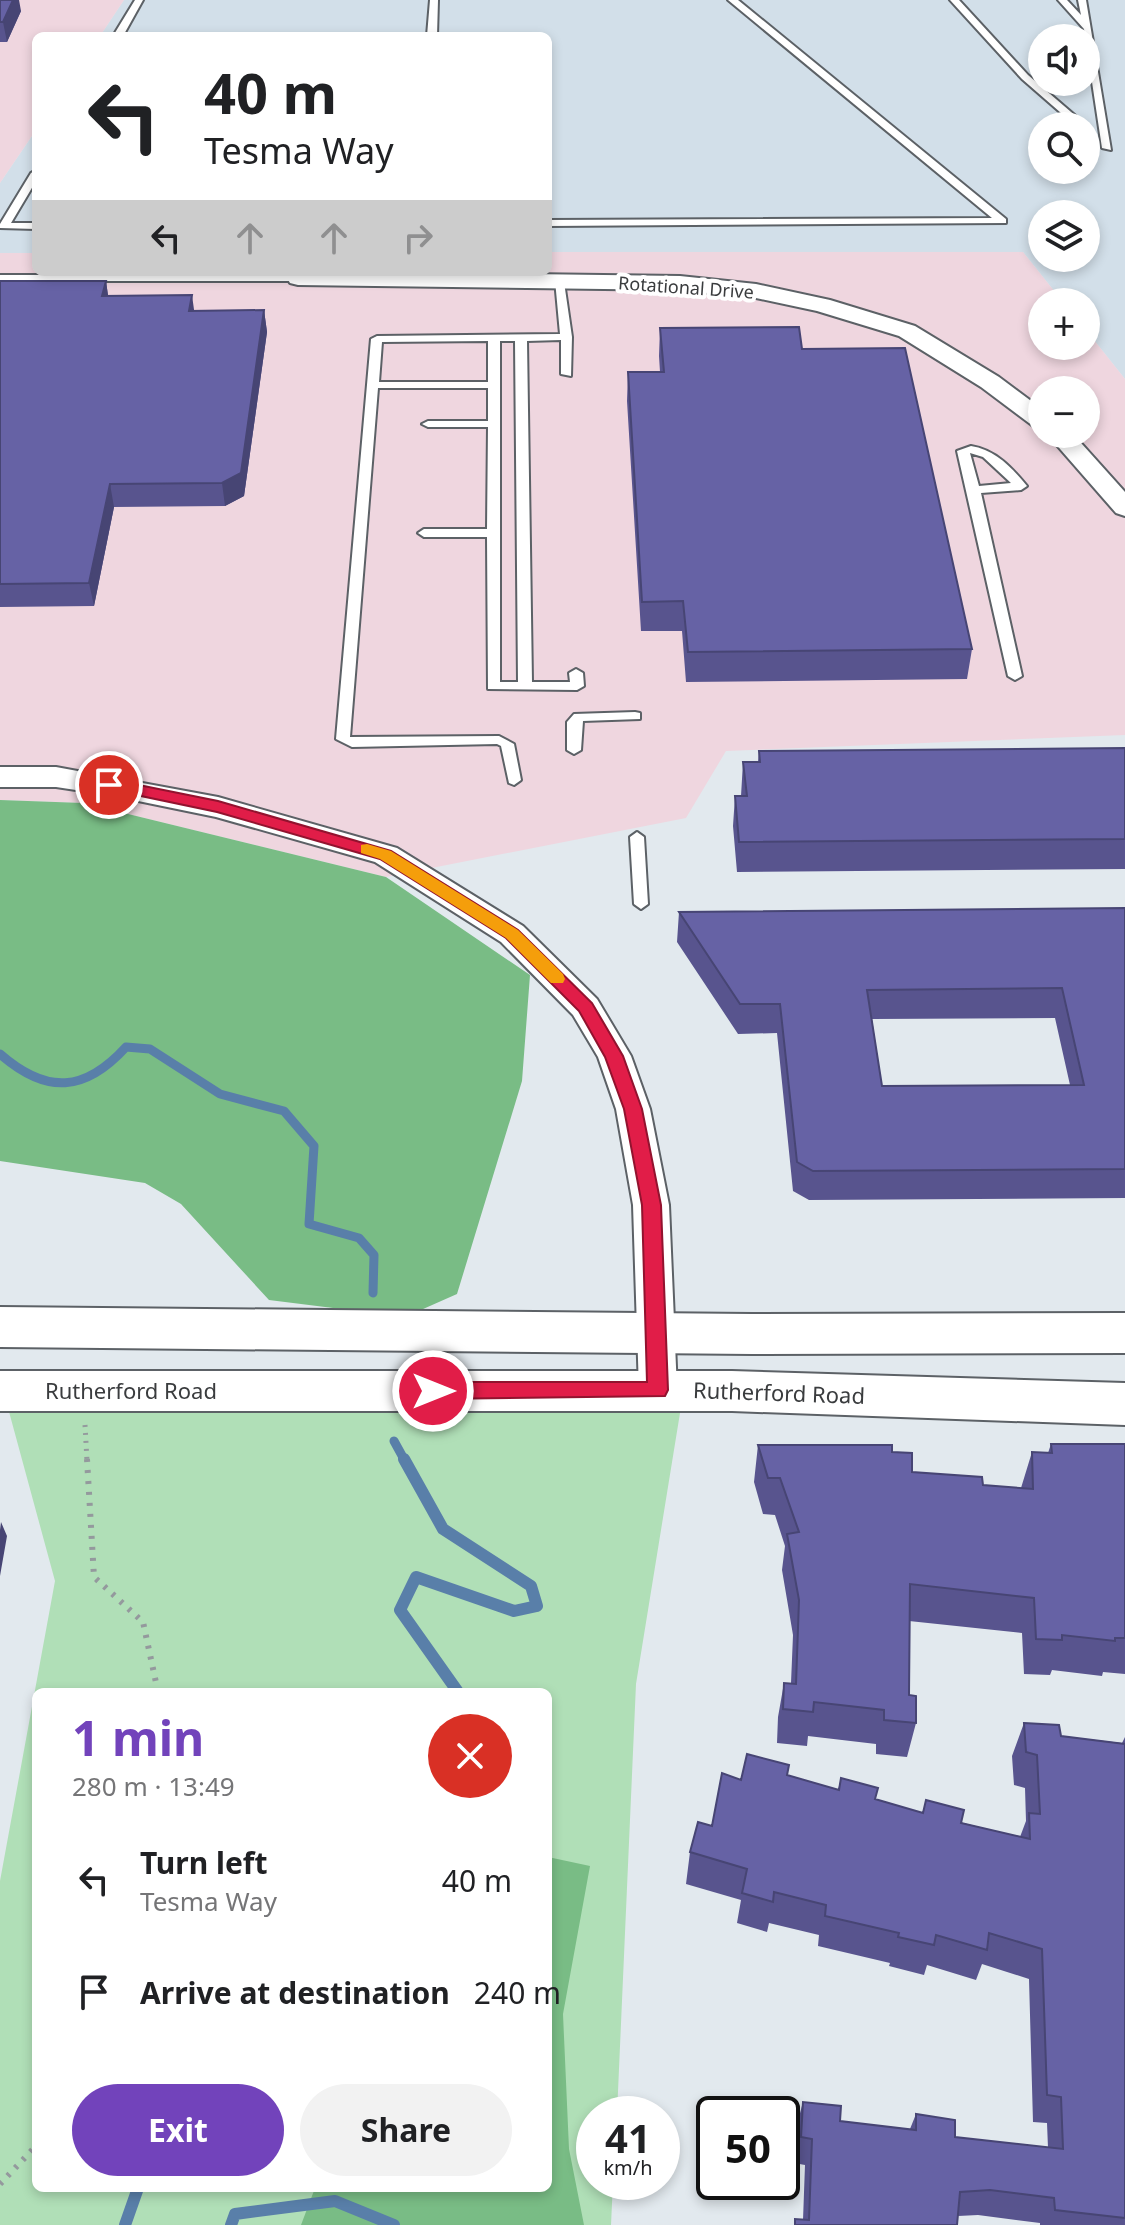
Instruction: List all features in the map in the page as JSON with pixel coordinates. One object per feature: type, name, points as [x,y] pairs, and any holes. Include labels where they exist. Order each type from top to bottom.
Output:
[{"type":"main road","points":[[0,1327],[656,1333],[1125,1333]]},
{"type":"main road","name":"Rutherford Road","points":[[0,1391],[658,1390],[1125,1404]]},
{"type":"street","name":"Rotational Drive","points":[[298,278],[680,283],[756,291],[822,305],[907,331],[990,382],[1028,410]]},
{"type":"street","points":[[1071,448],[1125,508]]},
{"type":"street","points":[[0,777],[56,777],[218,807],[386,855],[512,934],[585,1007],[614,1056],[633,1109],[651,1205],[658,1390]]},
{"type":"lane","points":[[120,32],[139,0]]},
{"type":"lane","points":[[432,32],[434,0]]},
{"type":"lane","points":[[552,223],[1002,221],[732,0]]},
{"type":"lane","points":[[954,0],[1025,77],[1066,112]]},
{"type":"lane","points":[[1062,0],[1084,24]]},
{"type":"lane","points":[[1082,0],[1087,24]]},
{"type":"lane","points":[[1099,96],[1107,148],[1100,142]]},
{"type":"lane","points":[[32,180],[4,226],[32,226]]},
{"type":"lane","points":[[0,278],[298,278]]},
{"type":"lane","points":[[559,282],[567,374]]},
{"type":"lane","points":[[514,780],[507,744],[499,740],[352,743],[343,739],[377,339],[566,337]]},
{"type":"lane","points":[[494,338],[493,686],[577,686],[576,673]]},
{"type":"lane","points":[[521,338],[525,686]]},
{"type":"lane","points":[[373,385],[493,385]]},
{"type":"lane","points":[[428,424],[493,424]]},
{"type":"lane","points":[[974,490],[1021,486],[983,451],[963,451],[1015,676]]},
{"type":"lane","points":[[424,533],[492,533]]},
{"type":"lane","points":[[574,750],[574,722],[579,717],[635,716]]},
{"type":"lane","points":[[637,837],[641,904]]},
{"type":"path","points":[[80,1413],[86,1426],[94,1577],[143,1622],[157,1688]]},
{"type":"path","points":[[0,2184],[32,2150]]},
{"type":"shaded area","points":[[0,0],[124,0],[103,32],[32,32],[32,136],[0,183]]},
{"type":"shaded area","points":[[124,0],[1125,0],[1125,379],[1100,348],[1100,288],[1052,288],[1039,272],[1100,272],[1100,200],[1028,200],[1028,258],[1023,252],[552,252],[552,32],[103,32]]},
{"type":"shaded area","points":[[32,136],[32,253],[0,253],[0,183]]},
{"type":"shaded area","points":[[552,252],[1023,252],[1028,258],[1028,272],[1039,272],[1052,288],[1028,288],[1028,360],[1100,360],[1100,348],[1125,379],[1125,735],[726,751],[686,818],[386,877],[83,803],[0,800],[0,253],[32,253],[32,276],[552,276]]},
{"type":"green space","points":[[0,800],[83,803],[386,877],[530,975],[522,1081],[457,1294],[405,1317],[269,1300],[181,1204],[145,1183],[0,1161]]},
{"type":"green space","points":[[8,1408],[680,1413],[636,1684],[618,2096],[576,2096],[576,2200],[612,2200],[611,2225],[0,2225],[0,1881],[32,1706],[32,2192],[552,2192],[552,1688],[35,1688],[55,1581]]},
{"type":"green space","points":[[552,1858],[590,1866],[563,2014],[569,2149],[576,2200],[579,2200],[584,2225],[301,2225],[313,2192],[552,2192]]},
{"type":"building","points":[[0,0],[13,0],[3,22],[0,22]]},
{"type":"building","points":[[0,281],[106,281],[102,296],[192,295],[189,311],[264,310],[241,473],[222,483],[110,484],[89,583],[0,584]]},
{"type":"building","points":[[799,327],[802,349],[905,348],[972,649],[688,652],[683,601],[642,602],[628,372],[664,372],[660,328]]},
{"type":"building","points":[[1125,748],[1125,839],[739,842],[735,796],[747,796],[743,762],[760,762],[759,751]]},
{"type":"building","points":[[1125,908],[1125,1169],[813,1171],[797,1162],[780,1004],[740,1004],[679,912]],"holes":[[[1062,988],[1084,1085],[882,1086],[867,990]]]},
{"type":"building","points":[[1051,1444],[1125,1444],[1125,1638],[1115,1638],[1115,1641],[1062,1635],[1062,1640],[1036,1639],[1034,1598],[910,1584],[909,1695],[916,1696],[916,1723],[884,1720],[884,1710],[814,1702],[813,1712],[783,1709],[784,1683],[796,1684],[799,1600],[787,1534],[799,1532],[780,1478],[768,1478],[758,1445],[892,1445],[892,1452],[912,1453],[912,1472],[982,1477],[983,1485],[1033,1489],[1032,1452],[1052,1453]]},
{"type":"building","points":[[1024,1723],[1059,1725],[1061,1736],[1125,1744],[1125,2218],[1055,2210],[1054,2198],[990,2190],[960,2192],[957,2225],[795,2225],[795,2219],[809,2220],[812,2139],[801,2137],[803,2102],[841,2106],[840,2121],[916,2130],[916,2114],[955,2120],[955,2137],[1063,2149],[1061,2097],[1047,2095],[1042,1949],[989,1933],[987,1950],[936,1935],[934,1945],[898,1937],[899,1933],[825,1916],[826,1905],[774,1892],[773,1902],[742,1893],[747,1869],[690,1852],[698,1822],[712,1826],[722,1773],[741,1780],[747,1754],[789,1765],[787,1775],[839,1790],[841,1778],[878,1788],[875,1799],[923,1813],[926,1800],[964,1810],[961,1823],[1030,1839],[1029,1813],[1040,1814],[1037,1755],[1026,1752]]},
{"type":"waterway","points":[[0,1054],[34,1077],[65,1083],[96,1073],[126,1047],[150,1049],[220,1094],[284,1111],[314,1146],[309,1224],[359,1238],[374,1255],[373,1293]]},
{"type":"waterway","points":[[394,1441],[405,1461]]},
{"type":"waterway","points":[[404,1459],[443,1529],[531,1586],[537,1606],[514,1611],[416,1577],[400,1610],[455,1688]]},
{"type":"waterway","points":[[125,2225],[137,2192]]},
{"type":"waterway","points":[[231,2225],[235,2214],[335,2201],[394,2225]]},
{"type":"slow traffic","points":[[367,849],[386,855],[512,934],[557,979]]},
{"type":"route","points":[[109,785],[218,807],[386,855],[512,934],[585,1007],[614,1056],[633,1109],[651,1205],[658,1390],[433,1391]]}]
